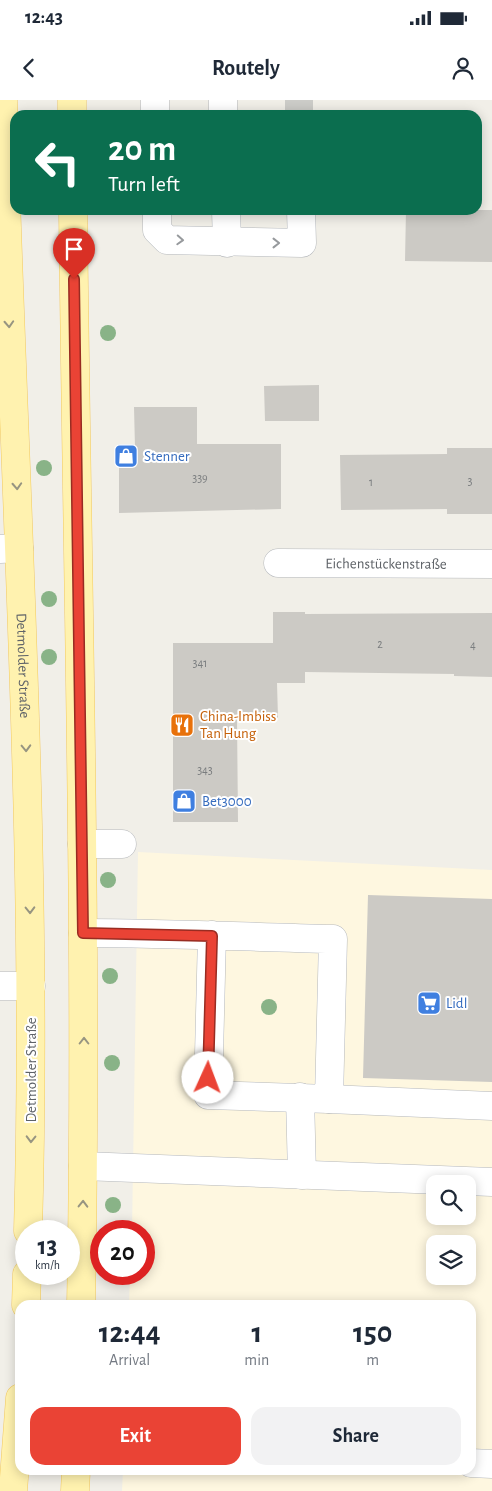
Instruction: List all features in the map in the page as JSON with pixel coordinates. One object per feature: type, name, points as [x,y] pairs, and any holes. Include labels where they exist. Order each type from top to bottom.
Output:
[{"type":"main road","name":"Detmolder Straße","points":[[3,100],[4,281],[10,548],[29,850],[31,1139],[28,1220]]},
{"type":"main road","points":[[73,215],[83,933],[81,1300]]},
{"type":"main road","points":[[26,1300],[27,1285]]},
{"type":"main road","points":[[13,1491],[15,1464]]},
{"type":"main road","points":[[75,1491],[76,1475]]},
{"type":"street","points":[[157,215],[157,230],[167,240],[227,243],[302,243],[301,215]]},
{"type":"street","points":[[226,215],[227,243]]},
{"type":"street","name":"Eichenstückenstraße","points":[[278,563],[492,564]]},
{"type":"street","points":[[82,844],[122,844]]},
{"type":"street","points":[[83,933],[333,939],[329,1099]]},
{"type":"street","points":[[212,936],[208,1095],[492,1106]]},
{"type":"street","points":[[0,986],[31,986]]},
{"type":"street","points":[[300,1098],[302,1175]]},
{"type":"street","points":[[83,1166],[492,1182]]},
{"type":"street","points":[[476,1463],[492,1464]]},
{"type":"shaded area","points":[[138,852],[492,870],[492,1491],[122,1491],[123,1475],[476,1475],[476,1300],[129,1300],[130,1285],[155,1285],[155,1220],[132,1220]]},
{"type":"building","points":[[482,210],[492,210],[492,262],[405,261],[406,215],[482,215]]},
{"type":"building","points":[[319,385],[319,421],[265,421],[264,386]]},
{"type":"building","points":[[134,407],[197,407],[197,444],[281,444],[281,509],[119,513],[119,448],[135,448]]},
{"type":"building","points":[[447,448],[492,448],[492,514],[447,514],[447,509],[341,510],[340,455],[447,454]]},
{"type":"building","points":[[273,612],[305,612],[305,614],[492,613],[492,677],[454,676],[454,674],[305,672],[305,683],[277,683],[278,718],[237,718],[238,822],[173,822],[173,643],[273,643]]},
{"type":"building","name":"Lidl","points":[[368,895],[492,899],[492,1082],[363,1078]]},
{"type":"tunnel","points":[[299,100],[299,110]]},
{"type":"place","name":"Stenner","points":[[126,456]]},
{"type":"place","name":"China-Imbiss Tan Hung","points":[[182,725]]},
{"type":"place","name":"Bet3000","points":[[184,801]]},
{"type":"place","name":"Lidl","points":[[429,1003]]},
{"type":"route","points":[[74,279],[83,933],[212,936],[208,1078]]}]
